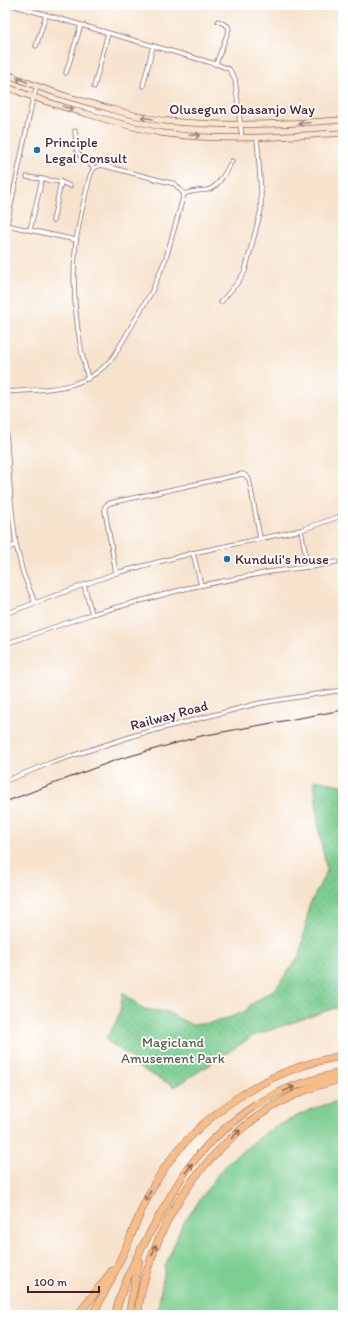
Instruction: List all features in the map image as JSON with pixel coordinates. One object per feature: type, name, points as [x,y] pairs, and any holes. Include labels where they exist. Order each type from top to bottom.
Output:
[{"type":"highway","points":[[92,1315],[121,1258],[154,1183],[169,1161],[186,1141],[205,1122],[228,1104],[254,1087],[306,1065],[329,1058],[343,1056]]},
{"type":"highway","points":[[115,1315],[126,1283],[147,1238],[174,1188],[190,1165],[211,1142],[230,1124],[273,1096],[297,1085],[343,1072]]},
{"type":"highway","points":[[230,1124],[277,1104],[302,1091],[343,1079]]},
{"type":"highway","points":[[138,1315],[145,1272],[160,1233],[177,1202],[191,1181],[206,1163],[246,1125],[277,1104]]},
{"type":"highway","points":[[165,1205],[191,1181]]},
{"type":"highway","points":[[129,1315],[137,1269],[147,1238]]},
{"type":"highway","points":[[78,1315],[121,1258]]},
{"type":"main road","name":"Olusegun Obasanjo Way","points":[[5,72],[37,87],[101,106],[173,122],[202,124],[293,124],[343,120]]},
{"type":"main road","name":"Olusegun Obasanjo Way","points":[[5,86],[33,98],[126,125],[162,133],[242,138],[343,133]]},
{"type":"street","points":[[12,5],[216,64],[228,69],[235,78],[242,138]]},
{"type":"street","points":[[36,46],[46,15]]},
{"type":"street","points":[[216,64],[230,28],[218,21]]},
{"type":"street","points":[[66,73],[81,25]]},
{"type":"street","points":[[94,87],[108,33]]},
{"type":"street","points":[[143,86],[153,46]]},
{"type":"street","points":[[5,234],[33,98],[37,87]]},
{"type":"street","points":[[75,131],[77,151],[81,157],[94,168]]},
{"type":"street","points":[[220,302],[238,282],[245,271],[261,210],[257,137]]},
{"type":"street","points":[[184,194],[191,191],[208,190],[214,187],[232,161]]},
{"type":"street","points":[[88,379],[81,353],[77,323],[75,260],[76,240],[90,176],[94,168],[101,165],[175,184],[184,194]]},
{"type":"street","points":[[27,177],[61,182],[70,186]]},
{"type":"street","points":[[30,230],[42,179]]},
{"type":"street","points":[[54,221],[61,182]]},
{"type":"street","points":[[5,392],[52,388],[78,383],[88,379],[108,365],[147,301],[166,258],[184,194]]},
{"type":"street","points":[[6,225],[76,240]]},
{"type":"street","points":[[5,416],[11,502],[16,545],[23,573],[35,603]]},
{"type":"street","points":[[116,573],[104,507],[106,504],[110,503],[242,474],[249,480],[260,538]]},
{"type":"street","points":[[5,614],[116,573],[193,553],[301,530],[343,514]]},
{"type":"street","points":[[301,530],[308,567]]},
{"type":"street","points":[[5,549],[16,545]]},
{"type":"street","points":[[193,553],[201,585]]},
{"type":"street","points":[[5,644],[92,614],[188,588],[269,572],[312,567],[336,562]]},
{"type":"street","points":[[84,585],[92,614]]},
{"type":"street","name":"Railway Road","points":[[5,780],[136,734],[260,702],[343,690]]},
{"type":"green space","name":"Magicland Amusement Park","points":[[314,780],[343,785],[343,1007],[332,1009],[253,1036],[175,1087],[136,1066],[130,1056],[107,1041],[106,1037],[118,1016],[123,992],[143,1009],[167,1012],[192,1025],[210,1023],[246,1011],[250,1005],[276,988],[300,955],[309,906],[327,871],[319,832]]},
{"type":"green space","points":[[343,1100],[343,1315],[157,1315],[165,1267],[182,1225],[219,1173],[232,1159],[268,1131],[309,1110]]},
{"type":"tram line","points":[[5,802],[116,760],[201,736],[343,710]]},
{"type":"place","name":"Principle Legal Consult","points":[[37,150]]},
{"type":"place","name":"Kunduli's house","points":[[227,559]]}]
